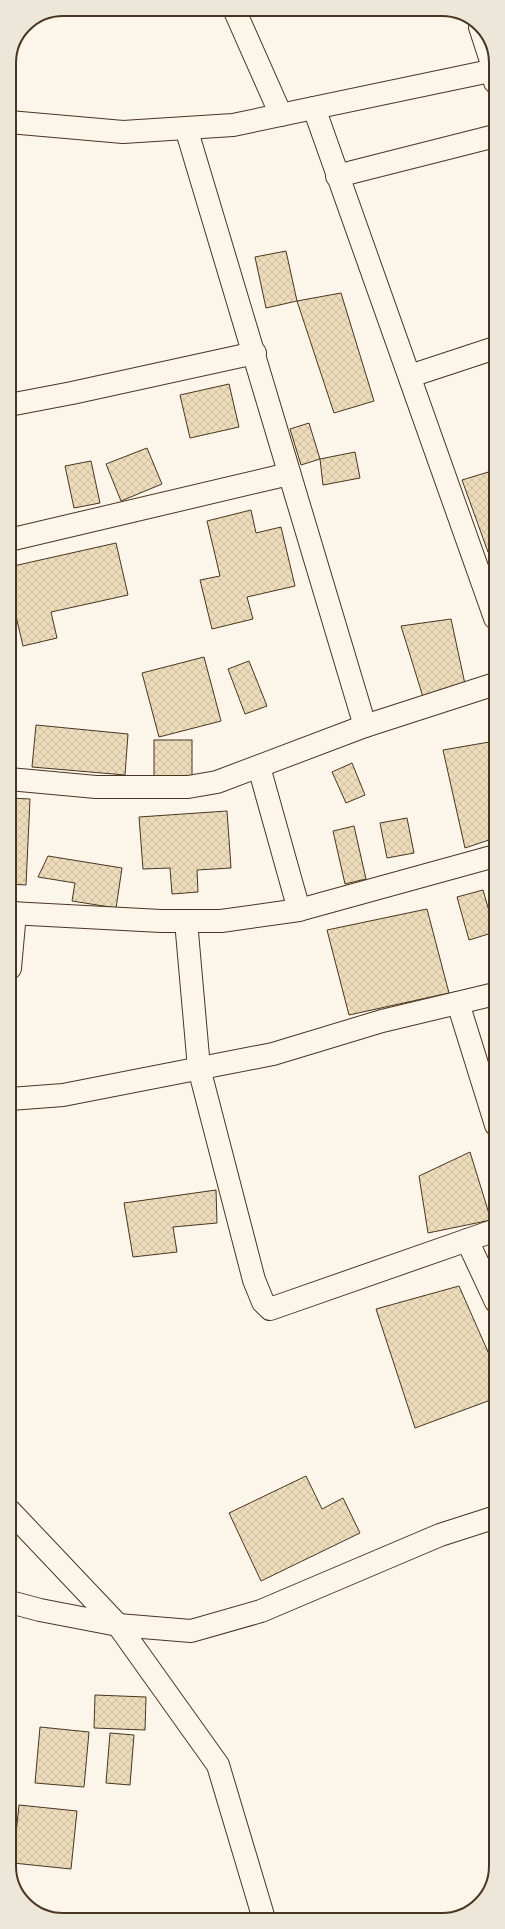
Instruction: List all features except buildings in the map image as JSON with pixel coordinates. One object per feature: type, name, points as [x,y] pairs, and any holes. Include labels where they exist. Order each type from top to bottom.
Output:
[{"type":"street","points":[[237,16],[281,115]]},
{"type":"street","points":[[16,123],[123,132],[233,125],[489,75]]},
{"type":"street","points":[[314,108],[489,601]]},
{"type":"street","points":[[186,128],[255,353],[289,474],[365,726]]},
{"type":"street","points":[[338,176],[489,138]]},
{"type":"street","points":[[410,376],[489,350]]},
{"type":"street","points":[[16,404],[255,353]]},
{"type":"street","points":[[16,538],[289,474]]},
{"type":"street","points":[[16,780],[96,787],[188,787],[217,782],[365,726],[489,686]]},
{"type":"street","points":[[259,767],[299,910]]},
{"type":"street","points":[[16,913],[161,921],[221,921],[299,910],[489,858]]},
{"type":"street","points":[[186,921],[199,1068],[254,1280],[263,1302],[270,1309],[489,1232]]},
{"type":"street","points":[[16,1099],[63,1095],[273,1054],[382,1021],[489,996]]},
{"type":"street","points":[[458,1003],[489,1103]]},
{"type":"street","points":[[466,1240],[489,1288]]},
{"type":"street","points":[[16,1517],[118,1625],[218,1765],[262,1913]]},
{"type":"street","points":[[16,1604],[40,1610],[118,1625],[191,1631],[261,1611],[440,1535],[489,1519]]}]
